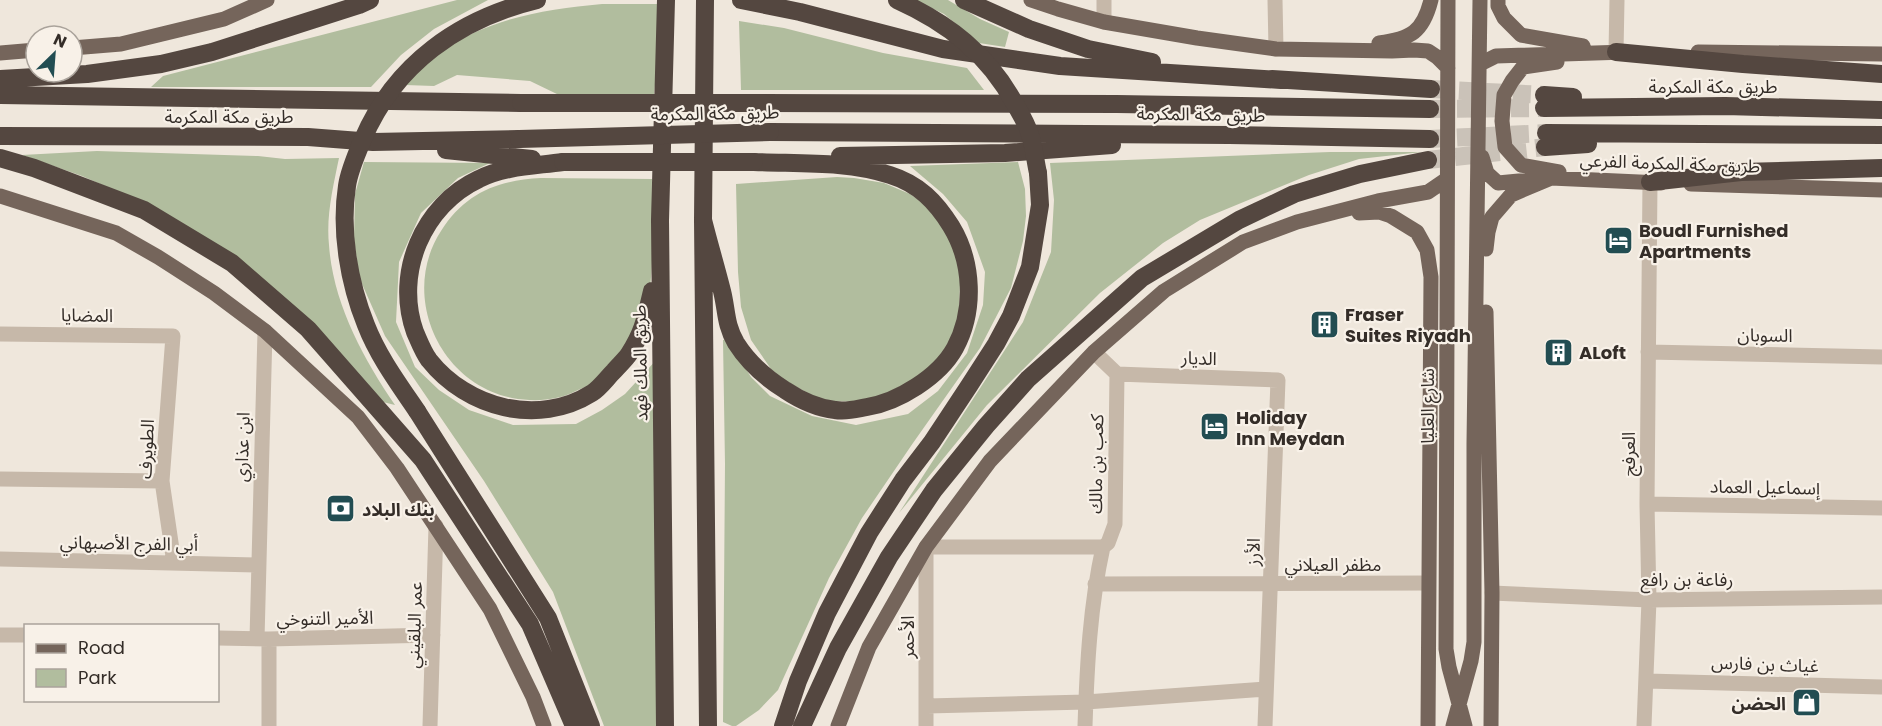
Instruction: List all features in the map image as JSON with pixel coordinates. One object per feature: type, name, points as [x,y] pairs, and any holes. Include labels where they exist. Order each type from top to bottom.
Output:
[{"type":"highway","points":[[0,79],[87,74],[161,64],[212,52],[378,0]]},
{"type":"highway","points":[[537,0],[498,12],[449,36],[428,51],[388,91],[372,117],[358,150],[347,185],[345,222],[348,258],[355,292],[366,326],[389,370],[548,618],[591,726]]},
{"type":"highway","name":"طريق الملك فهد","points":[[665,726],[660,220],[666,0]]},
{"type":"highway","points":[[705,0],[703,220],[708,726]]},
{"type":"highway","points":[[741,0],[943,49],[1060,66],[1431,89]]},
{"type":"highway","points":[[783,726],[798,681],[827,613],[869,533],[963,395],[1011,316],[1030,267],[1040,205],[1038,173],[1029,132],[1008,90],[983,57],[940,22],[897,0]]},
{"type":"highway","points":[[964,0],[1029,28],[1088,49],[1148,62],[1281,80]]},
{"type":"highway","points":[[1616,52],[1882,74]]},
{"type":"highway","name":"طريق مكة المكرمة","points":[[0,95],[521,103],[1117,104],[1430,109]]},
{"type":"highway","name":"طريق مكة المكرمة","points":[[1544,101],[1882,110]]},
{"type":"highway","name":"طريق مكة المكرمة","points":[[0,136],[308,137],[373,142],[770,132],[1229,135],[1430,139]]},
{"type":"highway","points":[[1545,140],[1719,133],[1882,135]]},
{"type":"highway","points":[[754,162],[820,157],[1005,153],[1229,135]]},
{"type":"highway","points":[[373,142],[563,162],[754,162],[855,167],[891,175],[922,191],[933,200],[958,238],[964,254],[970,283],[967,312],[954,350],[926,379],[891,401],[850,411],[836,411],[807,403],[766,377],[738,345],[728,327],[703,220]]},
{"type":"highway","points":[[0,158],[34,168],[144,210],[232,263],[308,329],[423,460],[530,624],[574,726]]},
{"type":"highway","points":[[802,726],[838,648],[889,557],[934,490],[986,426],[1028,380],[1142,278],[1239,220],[1294,194],[1360,174],[1428,160]]},
{"type":"highway","points":[[563,162],[503,170],[469,184],[448,199],[436,213],[425,228],[414,251],[409,276],[409,301],[417,338],[429,360],[446,378],[477,398],[488,404],[512,410],[548,408],[573,403],[602,384],[629,355],[646,323],[654,283],[660,220]]},
{"type":"highway","points":[[1650,182],[1741,172],[1882,168]]},
{"type":"main road","points":[[84,47],[121,44],[224,19],[267,0]]},
{"type":"main road","points":[[1031,0],[1104,21],[1197,38],[1276,49],[1428,51],[1448,68]]},
{"type":"main road","points":[[1325,50],[1401,40],[1421,26],[1427,18],[1431,0]]},
{"type":"main road","name":"شارع العليا","points":[[1448,0],[1446,649],[1465,726]]},
{"type":"main road","name":"شارع العليا","points":[[1453,726],[1474,642],[1474,443],[1480,0]]},
{"type":"main road","points":[[1498,0],[1498,6],[1504,18],[1521,35],[1616,52]]},
{"type":"main road","points":[[0,53],[24,51]]},
{"type":"main road","points":[[1616,52],[1523,67],[1504,94],[1502,121],[1505,147],[1521,165],[1565,173],[1650,182]]},
{"type":"main road","points":[[1480,64],[1496,56],[1616,52],[1882,54]]},
{"type":"main road","name":"طريق مكة المكرمة الفرعي","points":[[1479,148],[1487,172],[1498,183],[1551,178],[1882,190]]},
{"type":"main road","points":[[1491,726],[1492,593],[1486,249],[1492,217],[1511,195],[1551,178]]},
{"type":"main road","points":[[838,726],[869,647],[926,547],[990,461],[1094,352],[1164,291],[1243,242],[1297,222],[1378,201],[1428,192],[1447,179]]},
{"type":"main road","points":[[0,196],[116,233],[158,257],[214,293],[265,331],[358,417],[397,468],[490,609],[533,697],[544,726]]},
{"type":"main road","points":[[1297,222],[1379,212],[1391,216],[1417,232],[1427,250],[1431,277],[1428,726]]},
{"type":"street","points":[[1104,0],[1104,21]]},
{"type":"street","points":[[1275,0],[1276,49]]},
{"type":"street","points":[[1616,52],[1617,0]]},
{"type":"street","name":"العرفج","points":[[1644,726],[1649,600],[1647,504],[1650,182]]},
{"type":"street","name":"ابن عذاري","points":[[265,331],[257,565],[268,726]]},
{"type":"street","name":"المضايا","points":[[0,334],[173,336]]},
{"type":"street","name":"الطويرف","points":[[173,336],[162,481],[174,563]]},
{"type":"street","points":[[1094,352],[1118,374]]},
{"type":"street","name":"السوبان","points":[[1648,352],[1882,357]]},
{"type":"street","name":"الديار","points":[[1118,374],[1278,380]]},
{"type":"street","name":"كعب بن مالك","points":[[1085,726],[1088,648],[1095,584],[1102,546],[1108,543],[1115,524],[1118,374]]},
{"type":"street","name":"الأرز","points":[[1265,726],[1278,380]]},
{"type":"street","points":[[0,478],[162,481]]},
{"type":"street","name":"إسماعيل العماد","points":[[1647,504],[1882,508]]},
{"type":"street","name":"عمر البلقيني","points":[[430,726],[436,526]]},
{"type":"street","points":[[926,547],[1102,546]]},
{"type":"street","name":"الأحمر","points":[[926,547],[926,726]]},
{"type":"street","name":"أبي الفرج الأصبهاني","points":[[0,560],[257,565]]},
{"type":"street","name":"مظفر العيلاني","points":[[1095,584],[1428,583]]},
{"type":"street","name":"رفاعة بن رافع","points":[[1492,593],[1649,600],[1882,597]]},
{"type":"street","points":[[0,635],[24,635]]},
{"type":"street","name":"الأمير التنوخي","points":[[219,638],[433,635]]},
{"type":"street","name":"غياث بن فارس","points":[[1647,681],[1882,687]]},
{"type":"street","points":[[927,706],[1086,702],[1266,689]]},
{"type":"green space","points":[[457,0],[488,0],[434,29],[401,55],[371,87],[151,87],[163,76]]},
{"type":"green space","points":[[915,0],[948,0],[980,19],[1009,32],[1005,47],[979,43],[944,14]]},
{"type":"green space","points":[[602,4],[662,4],[654,96],[559,95],[530,81],[457,75],[434,86],[405,85],[438,54],[480,30],[540,12]]},
{"type":"green space","points":[[739,21],[784,28],[883,53],[967,68],[984,90],[741,90]]},
{"type":"green space","points":[[97,151],[258,156],[285,159],[339,158],[328,223],[336,288],[361,349],[395,405],[383,402],[335,348],[121,193],[82,176],[22,155]]},
{"type":"green space","points":[[1330,152],[1422,152],[1359,159],[1309,175],[1200,220],[1163,243],[1100,293],[987,405],[899,513],[1023,322],[1051,252],[1054,200],[1050,163]]},
{"type":"green space","points":[[364,162],[490,163],[458,178],[421,213],[399,262],[396,322],[415,367],[439,390],[469,410],[513,425],[576,424],[625,394],[658,358],[657,726],[604,726],[553,592],[484,481],[385,336],[359,277],[354,239],[355,194]]},
{"type":"green space","points":[[1018,162],[1025,189],[1026,216],[1023,241],[1011,288],[980,348],[862,518],[829,578],[778,690],[759,710],[736,726],[723,722],[725,464],[723,340],[727,339],[751,377],[770,396],[812,416],[856,425],[908,414],[938,391],[967,353],[983,305],[985,272],[967,222],[943,194],[910,166]]},
{"type":"green space","points":[[837,177],[884,183],[910,194],[937,216],[961,262],[958,331],[929,373],[867,402],[832,401],[815,397],[784,380],[771,369],[751,340],[741,307],[736,184]]},
{"type":"green space","points":[[525,179],[652,179],[650,290],[642,323],[606,375],[593,384],[570,394],[546,400],[529,400],[512,398],[486,389],[464,374],[446,355],[433,332],[426,308],[424,282],[429,256],[441,231],[461,207],[484,191],[497,186]]},
{"type":"tunnel","points":[[1432,89],[1544,95]]},
{"type":"tunnel","points":[[1430,109],[1544,108]]},
{"type":"tunnel","points":[[1430,139],[1546,133]]},
{"type":"tunnel","points":[[1428,160],[1545,147]]},
{"type":"place","name":"Boudl Furnished Apartments","points":[[1618,240]]},
{"type":"place","name":"Fraser Suites Riyadh","points":[[1324,324]]},
{"type":"place","name":"ALoft","points":[[1558,352]]},
{"type":"place","name":"Holiday Inn Meydan","points":[[1215,427]]},
{"type":"place","name":"بنك البلاد","points":[[341,509]]},
{"type":"place","name":"الحضن","points":[[1807,703]]}]
